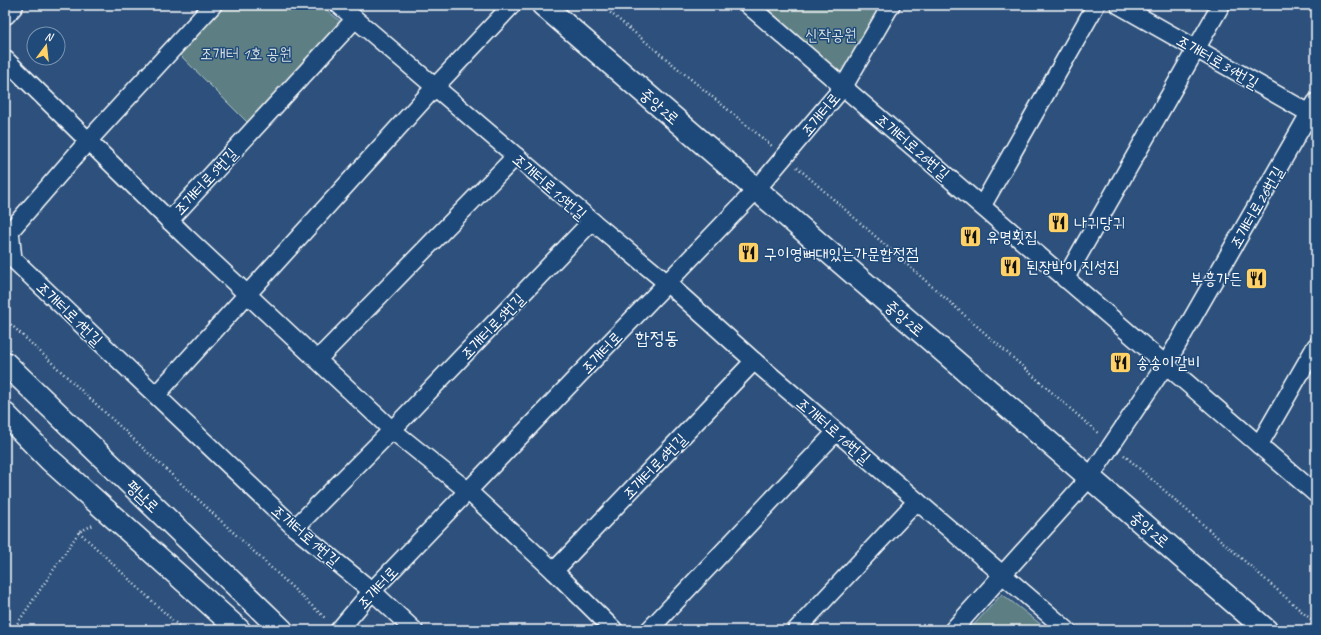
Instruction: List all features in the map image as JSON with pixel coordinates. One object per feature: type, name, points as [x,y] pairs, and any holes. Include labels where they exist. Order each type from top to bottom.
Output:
[{"type":"street","points":[[5,13],[12,5]]},
{"type":"street","name":"조개터로1번길","points":[[214,5],[88,141],[10,231],[13,259],[295,528],[372,591],[414,630]]},
{"type":"street","name":"조개터로15번길","points":[[339,5],[667,283]]},
{"type":"street","points":[[156,395],[435,87],[512,5]]},
{"type":"street","name":"중앙2로","points":[[543,5],[1266,630]]},
{"type":"street","name":"조개터로26번길","points":[[748,5],[844,86],[1065,279],[1316,494]]},
{"type":"street","name":"조개터로","points":[[332,625],[372,591],[756,190],[844,86],[891,5]]},
{"type":"street","points":[[982,206],[1096,5]]},
{"type":"street","name":"조개터로34번길","points":[[1119,5],[1196,49],[1314,111]]},
{"type":"street","points":[[1065,279],[1221,5]]},
{"type":"street","name":"조개터로5번길","points":[[169,221],[355,19]]},
{"type":"street","name":"조개터로5번길","points":[[5,60],[169,221],[392,430],[468,491]]},
{"type":"street","name":"조개터로26번길","points":[[1166,364],[1314,111]]},
{"type":"street","points":[[317,360],[516,156]]},
{"type":"street","name":"조개터로5번길","points":[[295,528],[392,430],[592,221]]},
{"type":"street","name":"조개터로16번길","points":[[667,283],[754,361],[1067,630]]},
{"type":"street","points":[[1260,445],[1316,346]]},
{"type":"street","name":"조개터로6번길","points":[[554,571],[754,361]]},
{"type":"street","name":"평남로","points":[[5,363],[282,630]]},
{"type":"street","points":[[954,630],[1090,477],[1166,364]]},
{"type":"street","points":[[5,414],[50,460],[239,630]]},
{"type":"street","points":[[648,630],[836,432]]},
{"type":"street","points":[[468,491],[554,571],[614,630]]},
{"type":"street","points":[[796,630],[917,501]]},
{"type":"path","points":[[601,5],[785,156],[1316,624]]},
{"type":"path","points":[[5,318],[332,625]]},
{"type":"path","points":[[13,630],[79,532],[112,516]]},
{"type":"path","points":[[79,532],[184,630]]},
{"type":"green space","name":"조개터 1호 공원","points":[[223,5],[321,5],[341,22],[248,123],[179,54]]},
{"type":"green space","name":"신작공원","points":[[756,5],[881,5],[841,79]]},
{"type":"green space","points":[[1002,594],[1048,630],[969,630]]},
{"type":"place","name":"나귀당귀","points":[[1058,222]]},
{"type":"place","name":"유명횟집","points":[[970,236]]},
{"type":"place","name":"구이영뼈대있는가문합정점","points":[[749,253]]},
{"type":"place","name":"된장박이 진성집","points":[[1010,266]]},
{"type":"place","name":"부흥가든","points":[[1257,278]]},
{"type":"place","name":"송송이갈비","points":[[1120,362]]},
{"type":"district","name":"합정동","points":[[657,338]]}]
